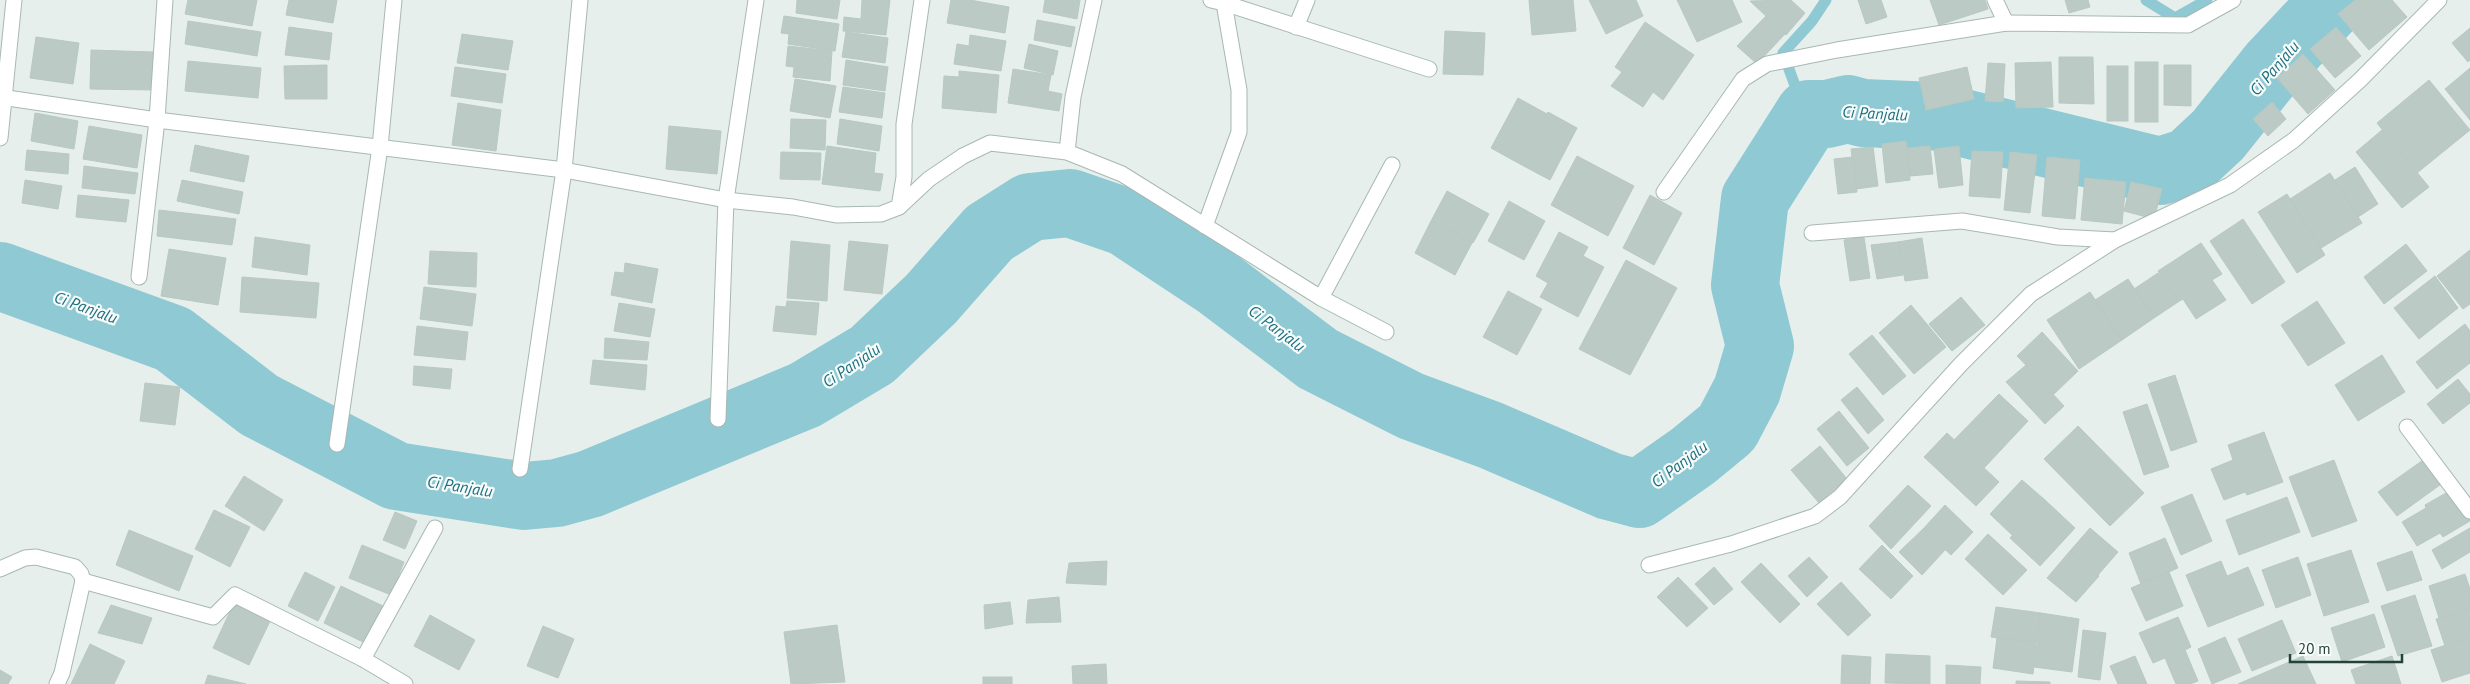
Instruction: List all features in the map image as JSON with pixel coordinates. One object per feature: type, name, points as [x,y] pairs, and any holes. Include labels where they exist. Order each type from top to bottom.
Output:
[{"type":"street","points":[[0,138],[14,0]]},
{"type":"street","points":[[139,277],[157,120],[165,0]]},
{"type":"street","points":[[337,444],[380,147],[394,0]]},
{"type":"street","points":[[520,469],[564,170],[580,0]]},
{"type":"street","points":[[718,419],[726,200],[756,0]]},
{"type":"street","points":[[899,207],[904,177],[904,124],[922,0]]},
{"type":"street","points":[[1067,152],[1073,97],[1094,0]]},
{"type":"street","points":[[1296,26],[1306,0]]},
{"type":"street","points":[[1995,0],[2006,23]]},
{"type":"street","points":[[1664,192],[1742,79],[1767,64],[2006,23],[2188,25],[2233,0]]},
{"type":"street","points":[[1649,565],[1730,544],[1815,516],[1840,497],[1961,364],[2031,294],[2115,240],[2230,185],[2294,140],[2360,80],[2439,0]]},
{"type":"street","points":[[1205,226],[1239,132],[1239,90],[1218,2]]},
{"type":"street","points":[[1218,2],[1429,69]]},
{"type":"street","points":[[3,97],[157,120],[564,170],[726,200],[793,207],[836,215],[881,214],[899,207],[929,179],[963,156],[990,143],[1067,152],[1122,174],[1320,298],[1386,332]]},
{"type":"street","points":[[1320,298],[1392,166]]},
{"type":"street","points":[[1812,233],[1962,221],[2058,237],[2115,240]]},
{"type":"street","points":[[2407,427],[2470,510]]},
{"type":"street","points":[[363,659],[435,528]]},
{"type":"street","points":[[0,569],[25,558],[36,557],[75,567],[81,574],[83,582],[62,673],[56,684]]},
{"type":"street","points":[[83,582],[213,617],[235,595],[363,659],[404,684]]},
{"type":"building","points":[[188,0],[257,0],[252,26],[185,14]]},
{"type":"building","points":[[289,0],[337,0],[333,23],[286,15]]},
{"type":"building","points":[[797,0],[840,0],[837,19],[796,13]]},
{"type":"building","points":[[862,0],[890,0],[886,35],[843,31],[844,17],[861,19]]},
{"type":"building","points":[[951,0],[970,0],[1009,7],[1005,33],[947,23]]},
{"type":"building","points":[[1045,0],[1080,0],[1077,19],[1043,12]]},
{"type":"building","points":[[1529,0],[1573,0],[1576,31],[1532,35]]},
{"type":"building","points":[[1589,0],[1636,0],[1643,16],[1606,34]]},
{"type":"building","points":[[1677,0],[1732,0],[1742,22],[1697,42]]},
{"type":"building","points":[[1791,0],[1805,13],[1786,35],[1750,1]]},
{"type":"building","points":[[1858,0],[1881,0],[1887,17],[1866,24]]},
{"type":"building","points":[[1930,0],[1985,0],[1988,9],[1939,25]]},
{"type":"building","points":[[2065,0],[2088,0],[2090,7],[2069,13]]},
{"type":"building","points":[[2355,0],[2392,0],[2407,17],[2369,50],[2338,14]]},
{"type":"building","points":[[784,16],[839,24],[835,51],[788,44],[789,34],[781,33]]},
{"type":"building","points":[[1766,16],[1785,34],[1757,64],[1737,46]]},
{"type":"building","points":[[1037,20],[1075,27],[1071,47],[1034,40]]},
{"type":"building","points":[[188,21],[261,32],[257,56],[185,44]]},
{"type":"building","points":[[1645,22],[1694,55],[1663,100],[1653,92],[1643,107],[1611,86],[1622,72],[1615,67]]},
{"type":"building","points":[[289,27],[332,33],[329,60],[285,55]]},
{"type":"building","points":[[2336,27],[2361,56],[2335,78],[2310,49]]},
{"type":"building","points":[[2470,28],[2470,60],[2468,62],[2452,43]]},
{"type":"building","points":[[1445,31],[1485,33],[1483,75],[1443,74]]},
{"type":"building","points":[[846,32],[888,38],[885,63],[842,57]]},
{"type":"building","points":[[462,34],[513,41],[508,70],[457,63]]},
{"type":"building","points":[[970,35],[1006,41],[1001,71],[954,64],[957,44],[969,46]]},
{"type":"building","points":[[36,37],[79,43],[73,84],[30,78]]},
{"type":"building","points":[[1029,44],[1058,51],[1053,75],[1024,68]]},
{"type":"building","points":[[788,46],[832,51],[830,81],[793,77],[794,67],[786,66]]},
{"type":"building","points":[[91,50],[153,52],[153,90],[90,89]]},
{"type":"building","points":[[2303,54],[2335,90],[2308,114],[2277,78]]},
{"type":"building","points":[[2059,57],[2093,57],[2094,104],[2059,103]]},
{"type":"building","points":[[846,60],[888,67],[885,91],[843,85]]},
{"type":"building","points":[[188,61],[261,68],[258,98],[185,91]]},
{"type":"building","points":[[2051,62],[2053,107],[2016,108],[2015,63]]},
{"type":"building","points":[[2135,62],[2158,62],[2158,122],[2135,122]]},
{"type":"building","points":[[1988,63],[2005,64],[2003,102],[1985,101]]},
{"type":"building","points":[[327,65],[327,99],[285,99],[284,66]]},
{"type":"building","points":[[2164,65],[2191,65],[2191,106],[2164,105]]},
{"type":"building","points":[[2107,66],[2128,66],[2128,121],[2107,121]]},
{"type":"building","points":[[455,67],[506,74],[502,103],[451,96]]},
{"type":"building","points":[[1967,67],[1974,99],[1926,110],[1919,78]]},
{"type":"building","points":[[2470,68],[2470,120],[2445,89]]},
{"type":"building","points":[[1013,69],[1051,75],[1048,91],[1062,94],[1059,111],[1008,103]]},
{"type":"building","points":[[959,71],[999,75],[996,113],[942,108],[944,76],[959,77]]},
{"type":"building","points":[[795,79],[836,86],[830,118],[790,111]]},
{"type":"building","points":[[2429,80],[2470,130],[2417,173],[2377,123]]},
{"type":"building","points":[[843,87],[885,93],[882,118],[839,112]]},
{"type":"building","points":[[1518,98],[1547,114],[1520,164],[1491,148]]},
{"type":"building","points":[[2272,102],[2286,119],[2268,136],[2253,119]]},
{"type":"building","points":[[458,103],[501,110],[496,151],[452,145]]},
{"type":"building","points":[[1548,112],[1577,128],[1550,180],[1520,164]]},
{"type":"building","points":[[35,113],[78,121],[74,149],[31,141]]},
{"type":"building","points":[[791,119],[826,120],[825,150],[790,148]]},
{"type":"building","points":[[840,119],[882,126],[879,151],[837,144]]},
{"type":"building","points":[[89,126],[142,135],[137,168],[83,159]]},
{"type":"building","points":[[669,126],[721,131],[717,174],[666,169]]},
{"type":"building","points":[[2382,130],[2429,187],[2402,208],[2356,152]]},
{"type":"building","points":[[1906,141],[1910,180],[1886,183],[1882,144]]},
{"type":"building","points":[[195,145],[249,156],[244,182],[190,171]]},
{"type":"building","points":[[827,146],[876,153],[874,173],[883,174],[880,191],[822,184]]},
{"type":"building","points":[[1930,146],[1933,174],[1910,176],[1907,148]]},
{"type":"building","points":[[1959,146],[1963,185],[1939,188],[1934,149]]},
{"type":"building","points":[[1873,147],[1878,186],[1856,189],[1851,149]]},
{"type":"building","points":[[27,150],[69,154],[68,174],[25,170]]},
{"type":"building","points":[[1972,151],[2003,152],[2000,198],[1969,196]]},
{"type":"building","points":[[781,152],[821,153],[820,180],[780,179]]},
{"type":"building","points":[[2010,152],[2037,155],[2030,213],[2004,210]]},
{"type":"building","points":[[1577,156],[1634,186],[1608,236],[1551,205]]},
{"type":"building","points":[[1853,157],[1857,192],[1838,194],[1834,159]]},
{"type":"building","points":[[2047,157],[2080,160],[2075,219],[2042,216]]},
{"type":"building","points":[[84,166],[138,173],[135,194],[82,188]]},
{"type":"building","points":[[2355,167],[2378,204],[2358,217],[2335,180]]},
{"type":"building","points":[[2330,173],[2362,223],[2321,248],[2290,199]]},
{"type":"building","points":[[2085,178],[2126,182],[2122,224],[2081,220]]},
{"type":"building","points":[[25,180],[62,186],[58,209],[22,203]]},
{"type":"building","points":[[182,180],[243,192],[239,214],[177,201]]},
{"type":"building","points":[[2131,182],[2162,189],[2154,219],[2124,211]]},
{"type":"building","points":[[1447,191],[1489,214],[1473,243],[1431,221]]},
{"type":"building","points":[[2287,194],[2325,255],[2297,273],[2258,212]]},
{"type":"building","points":[[78,195],[129,200],[126,222],[76,217]]},
{"type":"building","points":[[1650,195],[1682,213],[1654,265],[1623,248]]},
{"type":"building","points":[[1509,201],[1545,221],[1524,260],[1488,241]]},
{"type":"building","points":[[159,210],[236,219],[232,245],[157,236]]},
{"type":"building","points":[[2243,219],[2285,282],[2252,304],[2210,241]]},
{"type":"building","points":[[1431,221],[1472,243],[1455,275],[1415,253]]},
{"type":"building","points":[[1559,232],[1588,247],[1583,256],[1604,267],[1578,317],[1540,297],[1548,283],[1536,276]]},
{"type":"building","points":[[255,237],[310,245],[307,275],[252,267]]},
{"type":"building","points":[[1864,237],[1870,278],[1850,281],[1844,240]]},
{"type":"building","points":[[1922,238],[1928,278],[1905,281],[1898,242]]},
{"type":"building","points":[[791,241],[830,245],[827,301],[787,298]]},
{"type":"building","points":[[849,241],[888,245],[882,294],[844,290]]},
{"type":"building","points":[[1898,242],[1903,275],[1877,279],[1871,245]]},
{"type":"building","points":[[2201,243],[2222,274],[2212,280],[2226,300],[2196,319],[2183,299],[2178,302],[2158,271]]},
{"type":"building","points":[[2406,244],[2427,271],[2384,304],[2364,277]]},
{"type":"building","points":[[169,249],[226,258],[218,305],[161,296]]},
{"type":"building","points":[[2470,250],[2470,304],[2463,309],[2437,276]]},
{"type":"building","points":[[430,251],[477,253],[476,287],[428,284]]},
{"type":"building","points":[[1626,260],[1677,288],[1630,375],[1579,349]]},
{"type":"building","points":[[625,263],[658,269],[652,303],[611,295],[615,272],[624,273]]},
{"type":"building","points":[[2158,273],[2178,302],[2154,318],[2134,289]]},
{"type":"building","points":[[2435,276],[2458,308],[2419,339],[2394,308]]},
{"type":"building","points":[[242,277],[319,283],[316,318],[240,312]]},
{"type":"building","points":[[2128,279],[2154,318],[2122,340],[2095,300]]},
{"type":"building","points":[[424,287],[476,294],[472,326],[420,319]]},
{"type":"building","points":[[1508,291],[1542,309],[1517,355],[1483,337]]},
{"type":"building","points":[[2090,292],[2122,340],[2079,369],[2047,320]]},
{"type":"building","points":[[1961,297],[1985,325],[1952,351],[1929,324]]},
{"type":"building","points":[[787,301],[819,303],[816,335],[773,331],[776,306],[786,307]]},
{"type":"building","points":[[2317,301],[2345,343],[2308,366],[2281,325]]},
{"type":"building","points":[[619,303],[655,309],[650,337],[614,331]]},
{"type":"building","points":[[1911,305],[1946,347],[1914,374],[1879,333]]},
{"type":"building","points":[[2465,324],[2470,331],[2470,363],[2437,389],[2416,362]]},
{"type":"building","points":[[417,326],[468,332],[465,360],[414,355]]},
{"type":"building","points":[[2042,332],[2078,371],[2054,394],[2017,356]]},
{"type":"building","points":[[1872,335],[1906,376],[1883,395],[1849,354]]},
{"type":"building","points":[[605,338],[649,342],[647,360],[604,358]]},
{"type":"building","points":[[2382,355],[2405,392],[2358,421],[2335,385]]},
{"type":"building","points":[[593,360],[647,365],[645,390],[590,384]]},
{"type":"building","points":[[2026,365],[2064,406],[2045,424],[2006,382]]},
{"type":"building","points":[[414,366],[452,369],[450,389],[413,385]]},
{"type":"building","points":[[2175,375],[2197,442],[2171,451],[2148,384]]},
{"type":"building","points":[[2458,379],[2470,394],[2470,403],[2443,424],[2427,404]]},
{"type":"building","points":[[145,383],[180,387],[175,425],[140,421]]},
{"type":"building","points":[[1857,387],[1884,420],[1868,434],[1841,400]]},
{"type":"building","points":[[1999,394],[2028,421],[1984,468],[1954,440]]},
{"type":"building","points":[[2147,404],[2169,467],[2144,475],[2123,412]]},
{"type":"building","points":[[1839,411],[1869,448],[1847,466],[1817,429]]},
{"type":"building","points":[[2078,426],[2144,493],[2110,526],[2044,459]]},
{"type":"building","points":[[2264,432],[2283,482],[2247,495],[2245,492],[2224,500],[2211,469],[2233,460],[2228,445]]},
{"type":"building","points":[[1947,433],[1999,482],[1976,506],[1924,457]]},
{"type":"building","points":[[1820,446],[1847,479],[1819,503],[1791,470]]},
{"type":"building","points":[[2426,458],[2444,482],[2397,516],[2378,492]]},
{"type":"building","points":[[2334,460],[2357,521],[2312,537],[2289,477]]},
{"type":"building","points":[[244,476],[283,500],[264,531],[225,506]]},
{"type":"building","points":[[2022,480],[2045,500],[2012,535],[1990,514]]},
{"type":"building","points":[[1908,485],[1931,506],[1891,549],[1869,526]]},
{"type":"building","points":[[2453,489],[2470,517],[2470,521],[2443,537],[2440,533],[2417,546],[2402,522],[2426,508],[2425,505]]},
{"type":"building","points":[[2192,494],[2212,541],[2181,555],[2161,507]]},
{"type":"building","points":[[2287,497],[2300,532],[2239,555],[2226,520]]},
{"type":"building","points":[[2045,500],[2075,528],[2040,566],[2010,538]]},
{"type":"building","points":[[1945,505],[1973,532],[1951,555],[1923,529]]},
{"type":"building","points":[[214,510],[250,527],[230,567],[195,549]]},
{"type":"building","points":[[395,512],[417,521],[405,549],[383,540]]},
{"type":"building","points":[[2090,528],[2118,552],[2098,575],[2070,551]]},
{"type":"building","points":[[2470,528],[2470,552],[2442,569],[2432,550]]},
{"type":"building","points":[[1923,529],[1945,550],[1922,575],[1899,552]]},
{"type":"building","points":[[129,530],[193,556],[179,591],[116,565]]},
{"type":"building","points":[[1988,534],[2027,570],[2003,595],[1965,559]]},
{"type":"building","points":[[2165,538],[2178,568],[2141,584],[2129,553]]},
{"type":"building","points":[[362,545],[404,562],[391,595],[349,578]]},
{"type":"building","points":[[1882,545],[1913,576],[1891,599],[1859,569]]},
{"type":"building","points":[[2351,550],[2369,602],[2324,616],[2307,564]]},
{"type":"building","points":[[2070,551],[2099,576],[2076,602],[2047,578]]},
{"type":"building","points":[[2412,551],[2422,580],[2387,591],[2377,563]]},
{"type":"building","points":[[1809,557],[1828,577],[1807,597],[1788,576]]},
{"type":"building","points":[[2298,557],[2311,595],[2276,608],[2262,570]]},
{"type":"building","points":[[1107,561],[1106,585],[1066,583],[1069,563]]},
{"type":"building","points":[[2221,561],[2227,576],[2248,567],[2264,605],[2208,627],[2186,575]]},
{"type":"building","points":[[1761,563],[1800,604],[1780,623],[1741,582]]},
{"type":"building","points":[[1714,567],[1733,589],[1714,605],[1695,584]]},
{"type":"building","points":[[305,572],[335,587],[318,621],[288,606]]},
{"type":"building","points":[[2169,572],[2183,606],[2146,621],[2131,588]]},
{"type":"building","points":[[2465,574],[2470,589],[2470,608],[2439,618],[2429,586]]},
{"type":"building","points":[[1678,577],[1708,608],[1687,627],[1657,597]]},
{"type":"building","points":[[1841,582],[1871,615],[1848,636],[1817,604]]},
{"type":"building","points":[[341,586],[383,606],[365,643],[324,623]]},
{"type":"building","points":[[2415,595],[2432,646],[2398,656],[2381,606]]},
{"type":"building","points":[[1059,597],[1061,622],[1026,623],[1028,600]]},
{"type":"building","points":[[1010,602],[1013,624],[985,629],[984,605]]},
{"type":"building","points":[[234,603],[271,619],[249,665],[213,648]]},
{"type":"building","points":[[111,605],[152,618],[142,644],[98,633]]},
{"type":"building","points":[[1996,607],[2041,613],[2036,643],[1991,637]]},
{"type":"building","points":[[2470,608],[2470,637],[2445,646],[2436,619]]},
{"type":"building","points":[[2041,613],[2079,619],[2072,672],[2034,667]]},
{"type":"building","points":[[2374,614],[2385,647],[2342,662],[2331,628]]},
{"type":"building","points":[[430,615],[475,640],[459,670],[414,646]]},
{"type":"building","points":[[2178,617],[2191,647],[2185,650],[2198,681],[2190,684],[2176,684],[2165,658],[2153,663],[2139,633]]},
{"type":"building","points":[[2282,620],[2296,653],[2252,671],[2238,639]]},
{"type":"building","points":[[837,625],[845,682],[791,684],[784,632]]},
{"type":"building","points":[[543,626],[574,639],[558,678],[527,666]]},
{"type":"building","points":[[2083,630],[2106,633],[2100,680],[2078,677]]},
{"type":"building","points":[[2225,637],[2241,672],[2212,684],[2198,649]]},
{"type":"building","points":[[2470,637],[2470,673],[2442,682],[2431,650]]},
{"type":"building","points":[[1997,638],[2036,643],[2033,674],[1993,668]]},
{"type":"building","points":[[90,644],[125,661],[114,684],[71,684]]},
{"type":"building","points":[[1886,654],[1930,656],[1930,684],[1885,683]]},
{"type":"building","points":[[1842,655],[1871,657],[1870,684],[1841,684]]},
{"type":"building","points":[[2135,656],[2147,684],[2118,684],[2110,666]]},
{"type":"building","points":[[2303,656],[2316,684],[2238,684]]},
{"type":"building","points":[[2392,656],[2401,684],[2356,684],[2351,670]]},
{"type":"building","points":[[1106,664],[1107,684],[1073,684],[1072,666]]},
{"type":"building","points":[[1946,665],[1981,667],[1980,684],[1946,684]]},
{"type":"building","points":[[0,670],[12,677],[8,684],[0,684]]},
{"type":"building","points":[[208,675],[246,684],[205,684]]},
{"type":"building","points":[[983,677],[1012,677],[1012,684],[983,684]]},
{"type":"building","points":[[2016,681],[2050,682],[2050,684],[2016,684]]},
{"type":"waterway","points":[[1809,114],[1797,91],[1783,53],[1812,21],[1826,0]]},
{"type":"waterway","points":[[2146,0],[2175,18],[2207,0]]},
{"type":"waterway","name":"Ci Panjalu","points":[[0,276],[173,339],[259,405],[396,476],[524,496],[557,493],[590,484],[805,395],[872,355],[931,299],[989,233],[1030,207],[1070,203],[1125,222],[1220,285],[1318,359],[1411,406],[1490,435],[1609,486],[1639,494],[1693,456],[1727,428],[1747,390],[1760,346],[1745,285],[1755,199],[1809,114],[1827,114],[1848,109],[1863,113],[1934,116],[2160,171],[2189,162],[2218,135],[2273,66],[2335,0]]}]
